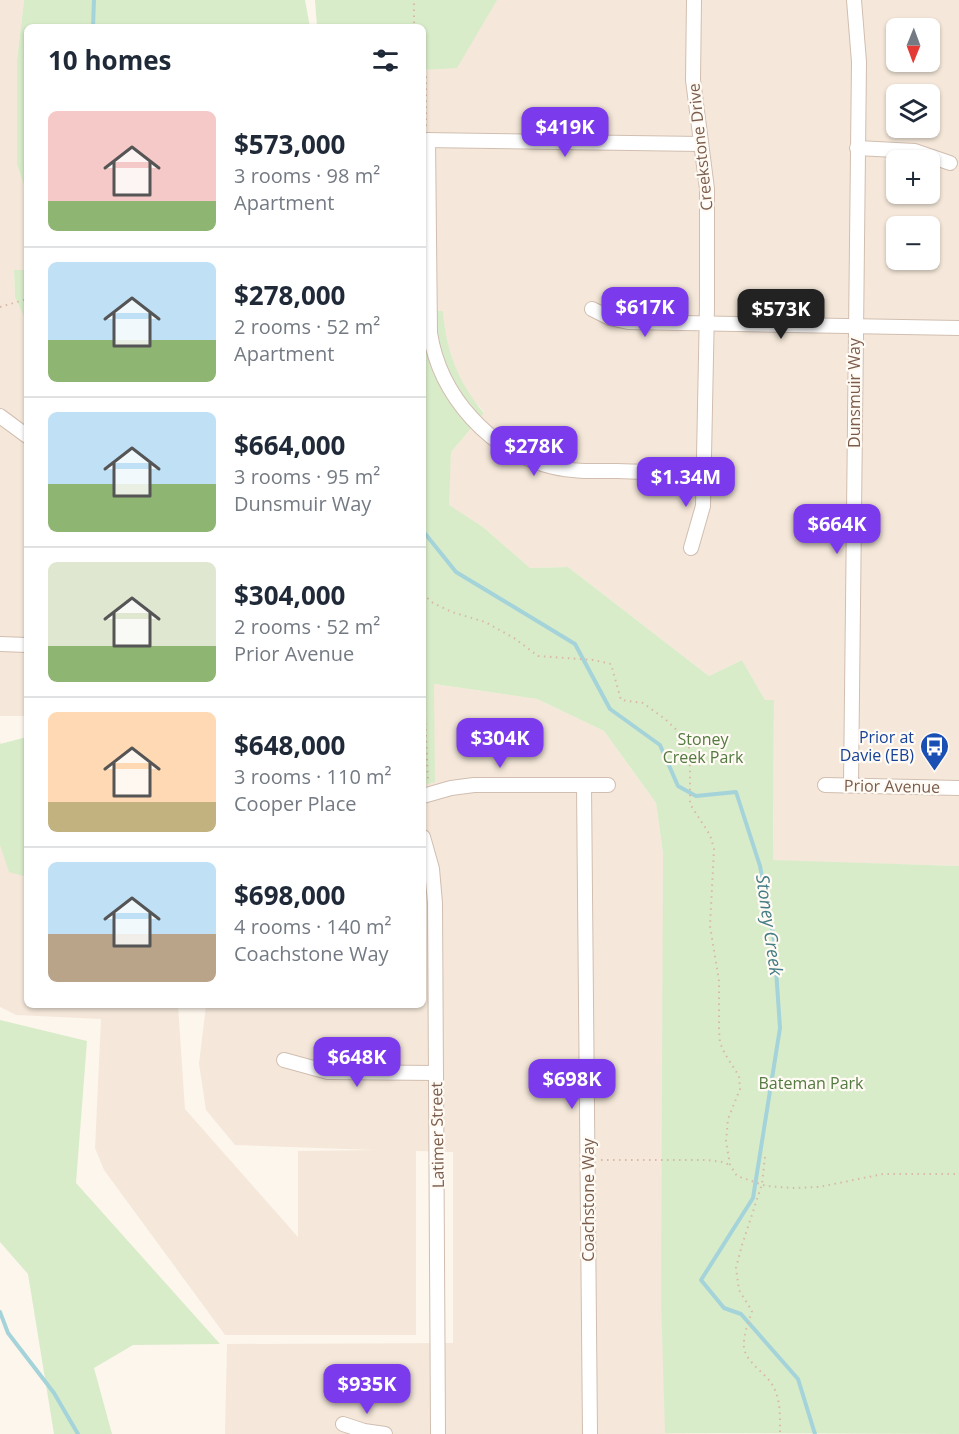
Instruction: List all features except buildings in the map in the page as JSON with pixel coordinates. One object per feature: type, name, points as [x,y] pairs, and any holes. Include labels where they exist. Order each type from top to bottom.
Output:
[{"type":"street","name":"Creekstone Drive","points":[[691,548],[703,506],[707,323],[707,189],[693,80],[694,0]]},
{"type":"street","name":"Dunsmuir Way","points":[[851,785],[859,62],[854,0]]},
{"type":"street","points":[[701,144],[426,138],[430,333],[440,372],[460,405],[473,420],[499,442],[525,457],[553,467],[584,471],[704,473]]},
{"type":"street","points":[[857,148],[915,151],[950,163]]},
{"type":"street","points":[[592,309],[610,318],[628,322],[959,328]]},
{"type":"street","points":[[0,416],[24,434]]},
{"type":"street","points":[[0,644],[24,645]]},
{"type":"street","points":[[427,794],[474,785],[608,785]]},
{"type":"street","name":"Coachstone Way","points":[[584,785],[590,1434]]},
{"type":"street","name":"Prior Avenue","points":[[825,785],[959,788]]},
{"type":"street","name":"Latimer Street","points":[[426,849],[435,886],[438,1434]]},
{"type":"street","points":[[285,1060],[328,1072],[436,1073]]},
{"type":"street","points":[[343,1424],[364,1431],[385,1434]]},
{"type":"path","points":[[414,0],[414,24]]},
{"type":"path","points":[[426,75],[426,138]]},
{"type":"path","points":[[0,307],[24,300]]},
{"type":"path","points":[[426,596],[443,608],[485,622],[514,638],[538,656],[594,660],[611,664],[621,700],[643,703],[686,739],[690,750],[690,804],[710,835],[714,849],[714,884],[710,926],[719,981],[720,1043],[739,1076],[740,1089],[728,1119],[726,1141],[730,1165],[737,1176],[766,1186],[812,1188],[883,1174],[959,1174]]},
{"type":"path","points":[[426,750],[427,794]]},
{"type":"path","points":[[765,1157],[762,1184],[736,1268],[739,1290],[752,1311],[744,1344],[745,1354],[776,1390],[780,1434]]},
{"type":"path","points":[[588,1160],[707,1161],[730,1165]]},
{"type":"shaded area","points":[[0,0],[24,0],[17,60],[17,165],[24,185],[24,270],[14,271],[15,297],[24,317],[24,716],[0,716]]},
{"type":"shaded area","points":[[430,0],[959,0],[959,866],[773,861],[774,700],[765,700],[742,660],[709,676],[568,567],[530,568],[483,527],[448,505],[451,452],[484,412],[470,396],[451,358],[443,312],[426,311],[426,70],[429,70]]},
{"type":"shaded area","points":[[426,677],[434,684],[537,699],[604,731],[656,803],[663,854],[665,1433],[722,1434],[225,1434],[227,1344],[453,1343],[453,1152],[416,1151],[416,1335],[225,1335],[104,1170],[95,1148],[101,1019],[16,1015],[0,1007],[0,741],[24,855],[24,1008],[178,1008],[185,1109],[298,1237],[298,1151],[374,1150],[235,1145],[206,1110],[199,1064],[206,1008],[426,1008]]},
{"type":"green space","points":[[24,0],[305,0],[309,24],[24,24],[24,185],[17,165],[17,60]]},
{"type":"green space","points":[[315,0],[497,0],[457,68],[426,70],[426,24],[317,24]]},
{"type":"green space","points":[[14,270],[24,270],[24,317],[15,297]]},
{"type":"green space","name":"Bateman Park","points":[[426,311],[443,311],[450,353],[460,378],[484,413],[451,452],[449,505],[483,527],[530,568],[568,567],[709,676],[742,660],[765,700],[774,700],[773,860],[959,866],[959,1434],[665,1433],[661,1299],[663,854],[656,803],[604,731],[537,699],[434,684],[435,782],[426,784]]},
{"type":"green space","points":[[24,738],[24,876],[9,872],[0,845],[0,744]]},
{"type":"green space","points":[[0,1020],[87,1041],[76,1183],[220,1344],[133,1345],[94,1368],[112,1434],[54,1434],[28,1274],[0,1242]]},
{"type":"waterway","name":"Stoney Creek","points":[[93,24],[94,0]]},
{"type":"waterway","name":"Stoney Creek","points":[[426,535],[456,572],[575,644],[610,709],[660,745],[678,786],[696,796],[736,792],[760,866],[774,940],[780,1028],[753,1198],[701,1280],[724,1308],[741,1314],[798,1379],[815,1434]]},
{"type":"waterway","points":[[0,1312],[8,1333],[54,1393],[78,1434]]},
{"type":"place","name":"Prior at Davie (EB)","points":[[935,772]]},
{"type":"park label","name":"Stoney Creek Park","points":[[703,748]]}]
